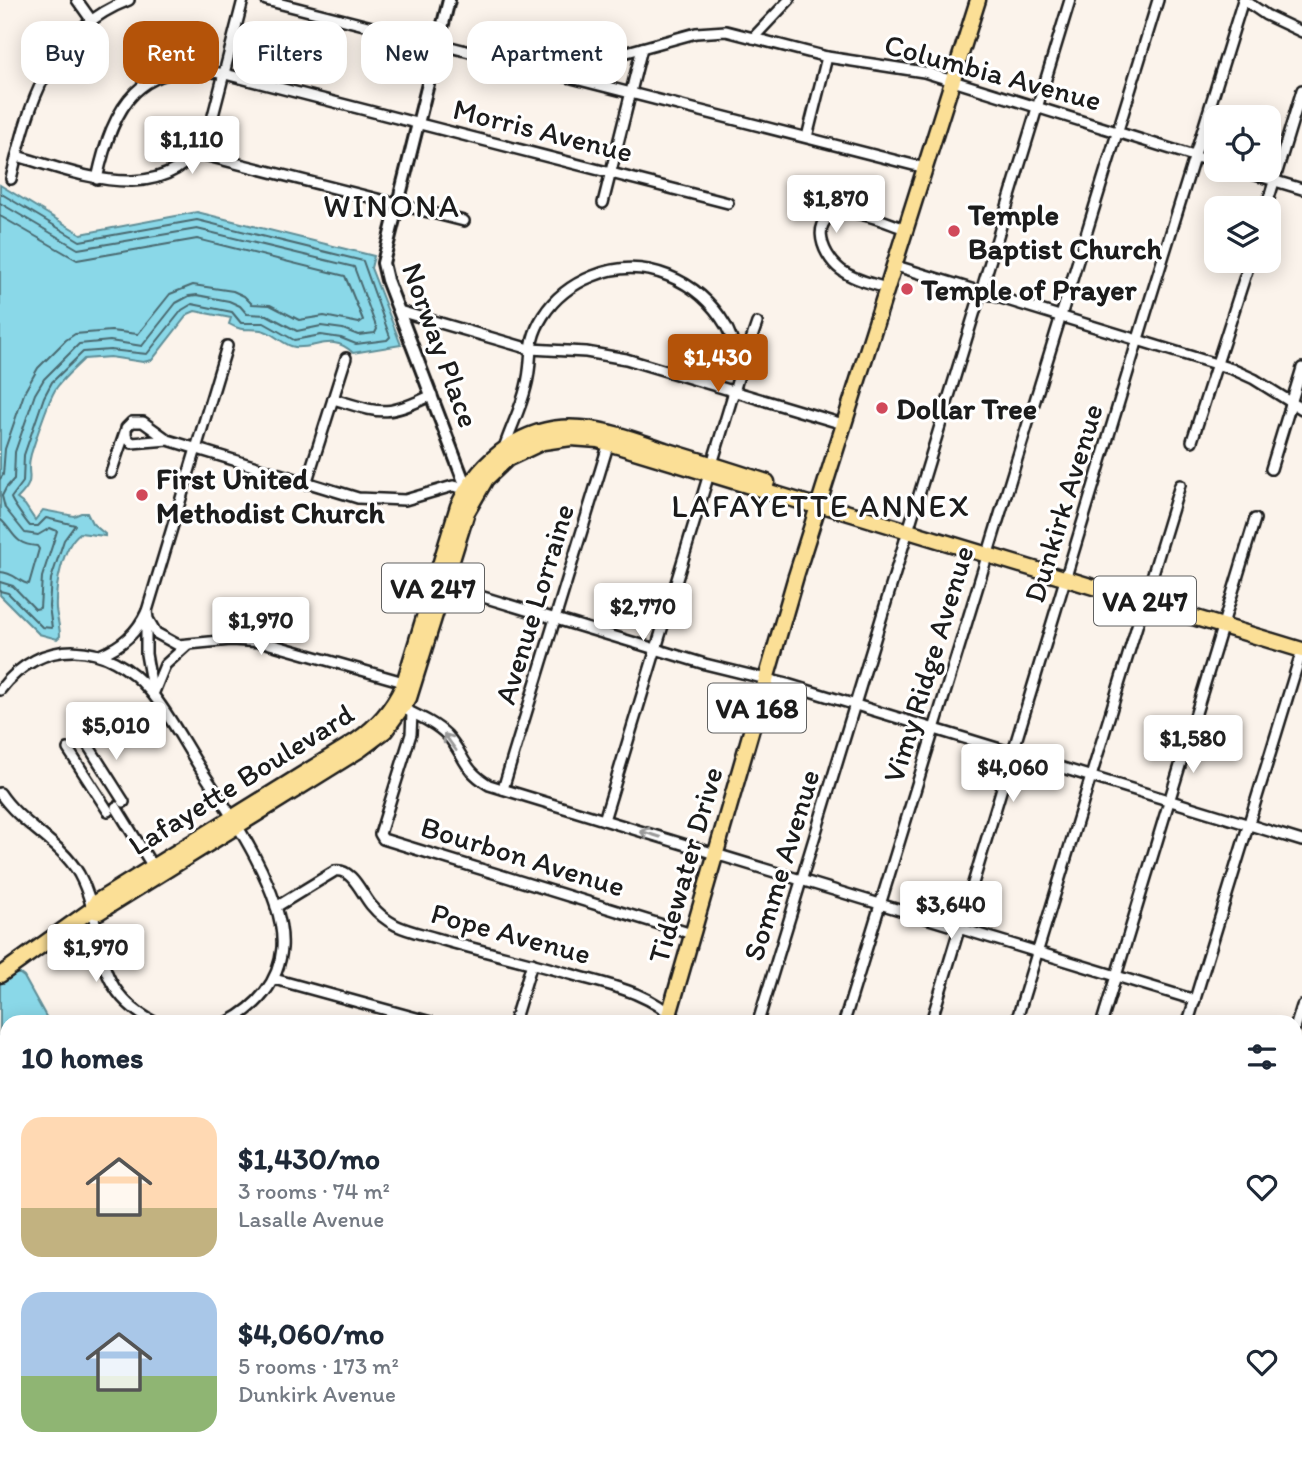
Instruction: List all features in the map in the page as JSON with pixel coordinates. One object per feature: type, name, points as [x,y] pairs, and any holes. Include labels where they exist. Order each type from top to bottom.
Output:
[{"type":"main road","name":"Tidewater Drive","points":[[673,1015],[692,934],[765,680],[978,0]]},
{"type":"main road","name":"Lafayette Boulevard","points":[[0,975],[91,910],[96,902],[155,871],[236,821],[403,709],[440,584],[458,506],[469,495],[485,465],[528,436],[559,428],[582,428],[711,469],[812,496],[819,504],[1302,650]]},
{"type":"street","points":[[77,0],[92,21],[129,0]]},
{"type":"street","points":[[16,156],[119,183],[149,180],[169,172],[196,153],[208,135],[243,0]]},
{"type":"street","points":[[266,0],[361,24]]},
{"type":"street","name":"Norway Place","points":[[444,21],[449,0]]},
{"type":"street","points":[[752,38],[789,0]]},
{"type":"street","name":"Somme Avenue","points":[[760,1015],[1070,0]]},
{"type":"street","name":"Vimy Ridge Avenue","points":[[846,1015],[1158,0]]},
{"type":"street","points":[[1244,0],[1266,15],[1302,32]]},
{"type":"street","name":"Dunkirk Avenue","points":[[933,1015],[1244,0]]},
{"type":"street","name":"Columbia Avenue","points":[[627,52],[705,31],[726,32],[827,57],[910,69],[1204,159]]},
{"type":"street","points":[[603,203],[642,48]]},
{"type":"street","points":[[807,137],[827,57]]},
{"type":"street","name":"Morris Avenue","points":[[96,179],[114,119],[135,91],[157,78],[193,69],[225,74],[727,203]]},
{"type":"street","points":[[11,179],[31,103],[40,84]]},
{"type":"street","name":"Norway Place","points":[[428,84],[383,263],[469,495]]},
{"type":"street","points":[[596,84],[925,169]]},
{"type":"street","points":[[1281,158],[1302,90]]},
{"type":"street","points":[[196,153],[464,220]]},
{"type":"street","points":[[1278,182],[1302,189]]},
{"type":"street","points":[[886,288],[847,274],[829,260],[822,248],[822,227],[829,218],[847,212],[906,229]]},
{"type":"street","points":[[893,265],[1217,365],[1254,379],[1302,410]]},
{"type":"street","points":[[505,454],[528,384],[530,349],[534,334],[544,315],[562,294],[573,286],[611,270],[655,271],[679,280],[706,302],[725,326],[741,368]]},
{"type":"street","points":[[1192,442],[1246,273]]},
{"type":"street","points":[[399,311],[530,349],[604,355],[843,424]]},
{"type":"street","points":[[604,820],[757,323]]},
{"type":"street","points":[[100,655],[128,638],[147,611],[227,346]]},
{"type":"street","points":[[306,484],[346,358]]},
{"type":"street","points":[[1270,468],[1302,368]]},
{"type":"street","points":[[333,399],[385,412],[402,410],[432,395]]},
{"type":"street","points":[[111,473],[125,432],[132,422],[141,421],[168,440],[195,450],[358,498],[387,501],[416,499],[453,486],[469,495]]},
{"type":"street","points":[[125,432],[128,441],[136,444],[168,440]]},
{"type":"street","name":"Avenue Lorraine","points":[[503,789],[610,438]]},
{"type":"street","points":[[1018,1015],[1180,485]]},
{"type":"street","points":[[1104,1015],[1255,519]]},
{"type":"street","points":[[440,584],[657,650],[787,684],[1302,841]]},
{"type":"street","points":[[147,611],[151,627],[169,642],[186,646],[223,641],[262,642],[409,684]]},
{"type":"street","points":[[147,611],[146,654],[153,696]]},
{"type":"street","points":[[153,696],[155,685],[165,665],[186,646]]},
{"type":"street","points":[[0,690],[19,669],[50,653],[71,650],[100,655],[127,669],[153,696],[236,821],[276,907],[282,949],[274,979],[250,1008],[239,1015]]},
{"type":"street","points":[[1190,1015],[1302,650]]},
{"type":"street","points":[[403,709],[425,719],[447,736],[466,767],[489,785],[1195,1000]]},
{"type":"street","name":"Bourbon Avenue","points":[[403,709],[411,734],[381,837],[692,934]]},
{"type":"street","points":[[84,739],[116,807],[155,871]]},
{"type":"street","points":[[68,748],[116,807]]},
{"type":"street","points":[[0,793],[12,808],[71,862],[83,883],[100,953],[114,986],[142,1015]]},
{"type":"street","name":"Pope Avenue","points":[[276,907],[335,871],[344,871],[390,923],[438,939],[635,992],[668,1015]]},
{"type":"street","points":[[516,1015],[532,963]]},
{"type":"street","points":[[274,979],[405,1015]]},
{"type":"water","points":[[0,185],[81,234],[197,212],[374,256],[371,268],[401,345],[353,353],[346,347],[331,343],[295,347],[266,331],[242,329],[229,324],[231,318],[195,311],[188,314],[152,360],[143,362],[110,357],[84,359],[54,393],[31,454],[29,481],[17,499],[25,505],[35,520],[43,510],[74,516],[87,513],[92,523],[105,534],[80,533],[64,557],[57,590],[56,609],[60,636],[57,639],[39,634],[0,595]]},
{"type":"water","points":[[0,974],[20,974],[45,1015],[0,1015]]},
{"type":"place","name":"Temple Baptist Church","points":[[954,231]]},
{"type":"place","name":"Temple of Prayer","points":[[907,289]]},
{"type":"place","name":"Dollar Tree","points":[[882,408]]},
{"type":"place","name":"First United Methodist Church","points":[[142,495]]},
{"type":"district","name":"WINONA","points":[[392,206]]},
{"type":"district","name":"LAFAYETTE ANNEX","points":[[821,506]]}]
